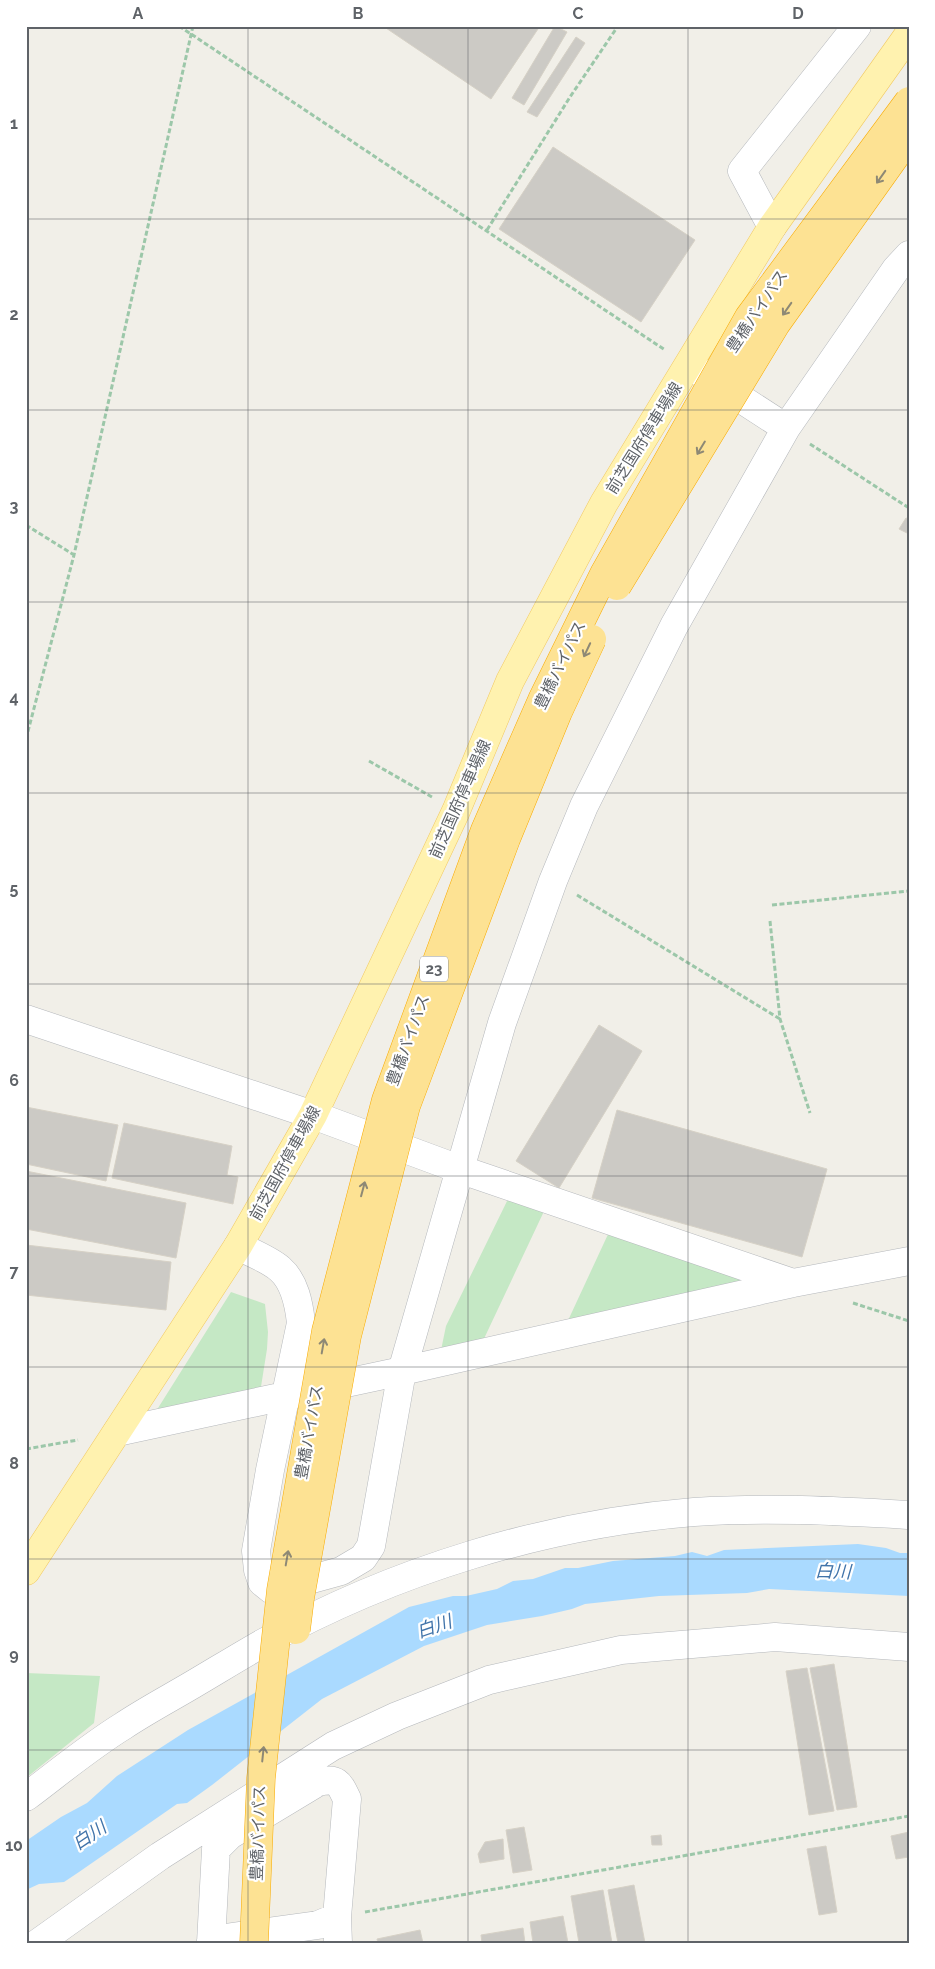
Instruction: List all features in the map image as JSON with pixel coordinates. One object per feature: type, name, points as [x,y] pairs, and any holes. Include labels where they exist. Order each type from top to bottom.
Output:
[{"type":"highway","name":"豊橋バイパス","points":[[254,1943],[261,1778],[281,1590],[326,1331],[386,1100],[485,830],[542,700],[604,574],[749,317],[909,101]]},
{"type":"highway","name":"豊橋バイパス","points":[[272,1943],[278,1786],[300,1598],[347,1336],[406,1106],[506,839],[558,712],[615,591],[776,324],[909,137]]},
{"type":"main road","name":"前芝国府停車場線","points":[[26,1572],[238,1246],[314,1115],[456,811],[515,673],[604,503],[772,227],[909,34]]},
{"type":"street","points":[[772,227],[742,171],[857,26]]},
{"type":"street","points":[[238,1246],[280,1268],[289,1281],[299,1302],[301,1322],[256,1551],[258,1570],[262,1582],[272,1590],[341,1571],[362,1558],[371,1546],[402,1371],[459,1169],[502,1023],[553,881],[584,806],[674,626],[786,428],[896,269],[909,254]]},
{"type":"street","points":[[688,366],[786,428]]},
{"type":"street","points":[[26,1019],[314,1115],[459,1169],[793,1283]]},
{"type":"street","points":[[118,1432],[402,1371],[793,1283],[909,1261]]},
{"type":"street","points":[[26,1797],[122,1726],[264,1642],[378,1588],[453,1560],[519,1541],[606,1523],[692,1512],[749,1509],[909,1514]]},
{"type":"street","points":[[38,1943],[160,1856],[333,1746],[397,1716],[489,1680],[621,1650],[765,1638],[909,1647]]},
{"type":"street","points":[[331,1779],[340,1784],[347,1799],[338,1930],[318,1925],[211,1941],[216,1849],[230,1835],[318,1782],[331,1779]]},
{"type":"path","points":[[180,26],[688,366]]},
{"type":"path","points":[[26,739],[74,555],[193,26]]},
{"type":"path","points":[[487,230],[570,97],[618,26]]},
{"type":"path","points":[[786,428],[909,508]]},
{"type":"path","points":[[26,525],[74,555]]},
{"type":"path","points":[[369,761],[456,811]]},
{"type":"path","points":[[553,881],[780,1019]]},
{"type":"path","points":[[772,905],[909,891]]},
{"type":"path","points":[[770,921],[780,1019],[810,1113]]},
{"type":"path","points":[[26,1450],[118,1432]]},
{"type":"path","points":[[338,1930],[909,1816]]},
{"type":"green space","points":[[510,1195],[546,1207],[481,1345],[440,1355],[446,1326]]},
{"type":"green space","points":[[610,1230],[757,1278],[565,1327]]},
{"type":"green space","points":[[231,1292],[265,1304],[268,1332],[260,1393],[153,1416]]},
{"type":"green space","points":[[26,1673],[100,1676],[94,1723],[26,1778]]},
{"type":"water","name":"白川","points":[[858,1544],[886,1548],[900,1553],[909,1553],[909,1596],[769,1589],[747,1593],[659,1596],[585,1604],[542,1616],[487,1625],[424,1646],[322,1699],[187,1803],[177,1804],[64,1882],[39,1884],[26,1890],[26,1841],[61,1817],[87,1803],[117,1776],[188,1730],[409,1607],[453,1596],[466,1596],[497,1589],[513,1581],[533,1579],[565,1568],[578,1568],[613,1561],[675,1556],[692,1552],[707,1556],[724,1550]]},
{"type":"building","points":[[383,26],[540,26],[491,99]]},
{"type":"building","points":[[555,26],[567,32],[524,105],[512,98]]},
{"type":"building","points":[[576,37],[585,43],[537,117],[527,112]]},
{"type":"building","points":[[553,147],[695,240],[641,322],[499,229]]},
{"type":"building","points":[[906,518],[909,519],[909,534],[899,529]]},
{"type":"building","points":[[599,1025],[642,1051],[559,1188],[516,1161]]},
{"type":"building","points":[[26,1107],[118,1125],[106,1181],[26,1164]]},
{"type":"building","points":[[617,1110],[827,1169],[802,1257],[592,1198]]},
{"type":"building","points":[[124,1123],[232,1146],[227,1175],[238,1177],[233,1204],[112,1178]]},
{"type":"building","points":[[26,1171],[186,1203],[176,1258],[26,1229]]},
{"type":"building","points":[[26,1245],[171,1262],[166,1310],[26,1295]]},
{"type":"building","points":[[834,1664],[857,1807],[837,1810],[810,1668]]},
{"type":"building","points":[[807,1668],[834,1811],[809,1815],[786,1671]]},
{"type":"building","points":[[524,1827],[532,1870],[513,1873],[506,1830]]},
{"type":"building","points":[[909,1832],[909,1857],[896,1859],[891,1836]]},
{"type":"building","points":[[661,1835],[662,1845],[652,1845],[651,1836]]},
{"type":"building","points":[[503,1839],[504,1859],[480,1863],[478,1854],[485,1842]]},
{"type":"building","points":[[826,1846],[837,1912],[819,1915],[807,1849]]},
{"type":"building","points":[[634,1885],[645,1943],[618,1943],[608,1890]]},
{"type":"building","points":[[603,1890],[612,1943],[579,1943],[571,1896]]},
{"type":"building","points":[[563,1916],[568,1943],[533,1943],[530,1922]]},
{"type":"building","points":[[523,1928],[525,1943],[482,1943],[481,1935]]},
{"type":"building","points":[[420,1930],[423,1943],[378,1943],[377,1939]]}]
